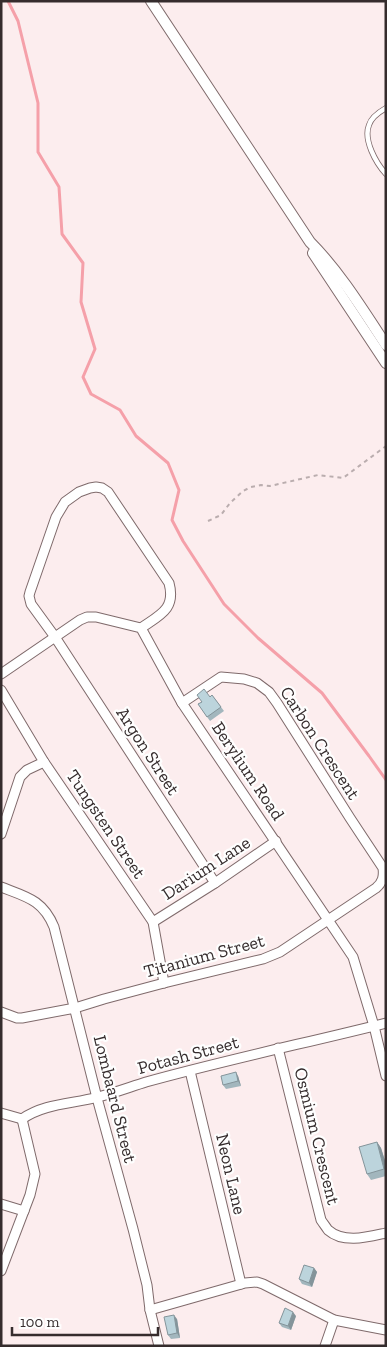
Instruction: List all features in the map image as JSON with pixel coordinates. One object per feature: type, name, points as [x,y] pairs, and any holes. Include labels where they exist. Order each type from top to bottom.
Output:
[{"type":"street","points":[[151,1],[310,242],[320,252],[386,344]]},
{"type":"street","points":[[310,242],[313,254],[386,363]]},
{"type":"street","name":"Argon Street","points":[[141,628],[162,614],[170,602],[172,594],[169,583],[108,492],[102,488],[90,488],[65,502],[56,516],[29,596],[31,604],[214,882]]},
{"type":"street","points":[[1,674],[87,617],[141,628]]},
{"type":"street","name":"Berylium Road","points":[[141,628],[182,703],[353,958],[374,1026],[386,1076]]},
{"type":"street","name":"Carbon Crescent","points":[[182,703],[221,677],[244,679],[257,683],[269,692],[383,868]]},
{"type":"street","name":"Tungsten Street","points":[[1,690],[44,762],[153,922],[164,983]]},
{"type":"street","points":[[1,834],[20,777],[27,770],[44,762]]},
{"type":"street","name":"Darium Lane","points":[[153,922],[276,841]]},
{"type":"street","name":"Titanium Street","points":[[1,1012],[22,1018],[75,1008],[271,956],[379,885],[383,878],[383,868]]},
{"type":"street","name":"Lombaard Street","points":[[1,887],[33,900],[46,911],[54,927],[96,1098],[133,1229],[147,1285],[150,1310],[159,1346]]},
{"type":"street","name":"Potash Street","points":[[22,1119],[51,1106],[96,1098],[146,1082],[278,1048],[386,1024]]},
{"type":"street","name":"Osmium Crescent","points":[[278,1048],[321,1220],[328,1230],[336,1235],[346,1237],[362,1238],[386,1233]]},
{"type":"street","name":"Neon Lane","points":[[190,1071],[241,1284]]},
{"type":"street","points":[[1,1113],[22,1119],[35,1174],[30,1195],[1,1271]]},
{"type":"street","points":[[1,1204],[24,1211]]},
{"type":"street","points":[[150,1310],[250,1282],[262,1284],[334,1320],[386,1330]]},
{"type":"street","points":[[325,1346],[334,1320]]},
{"type":"lane","points":[[386,108],[368,125],[373,155],[386,174]]},
{"type":"path","points":[[208,521],[221,515],[230,503],[250,487],[270,486],[318,475],[343,478],[386,446]]},
{"type":"building","points":[[204,689],[210,697],[212,695],[221,707],[207,717],[198,704],[202,702],[197,695]]},
{"type":"building","points":[[236,1072],[238,1081],[223,1085],[221,1076]]},
{"type":"building","points":[[377,1142],[384,1169],[367,1174],[359,1147]]},
{"type":"building","points":[[304,1265],[314,1268],[309,1283],[299,1279]]},
{"type":"building","points":[[285,1308],[293,1312],[288,1326],[279,1323]]},
{"type":"building","points":[[174,1315],[177,1333],[168,1335],[164,1317]]},
{"type":"waterway","points":[[8,1],[18,21],[38,103],[38,152],[59,187],[62,234],[83,263],[81,302],[95,349],[83,377],[91,394],[120,410],[136,436],[168,463],[179,490],[172,520],[183,541],[224,604],[258,638],[322,693],[386,780]]}]
